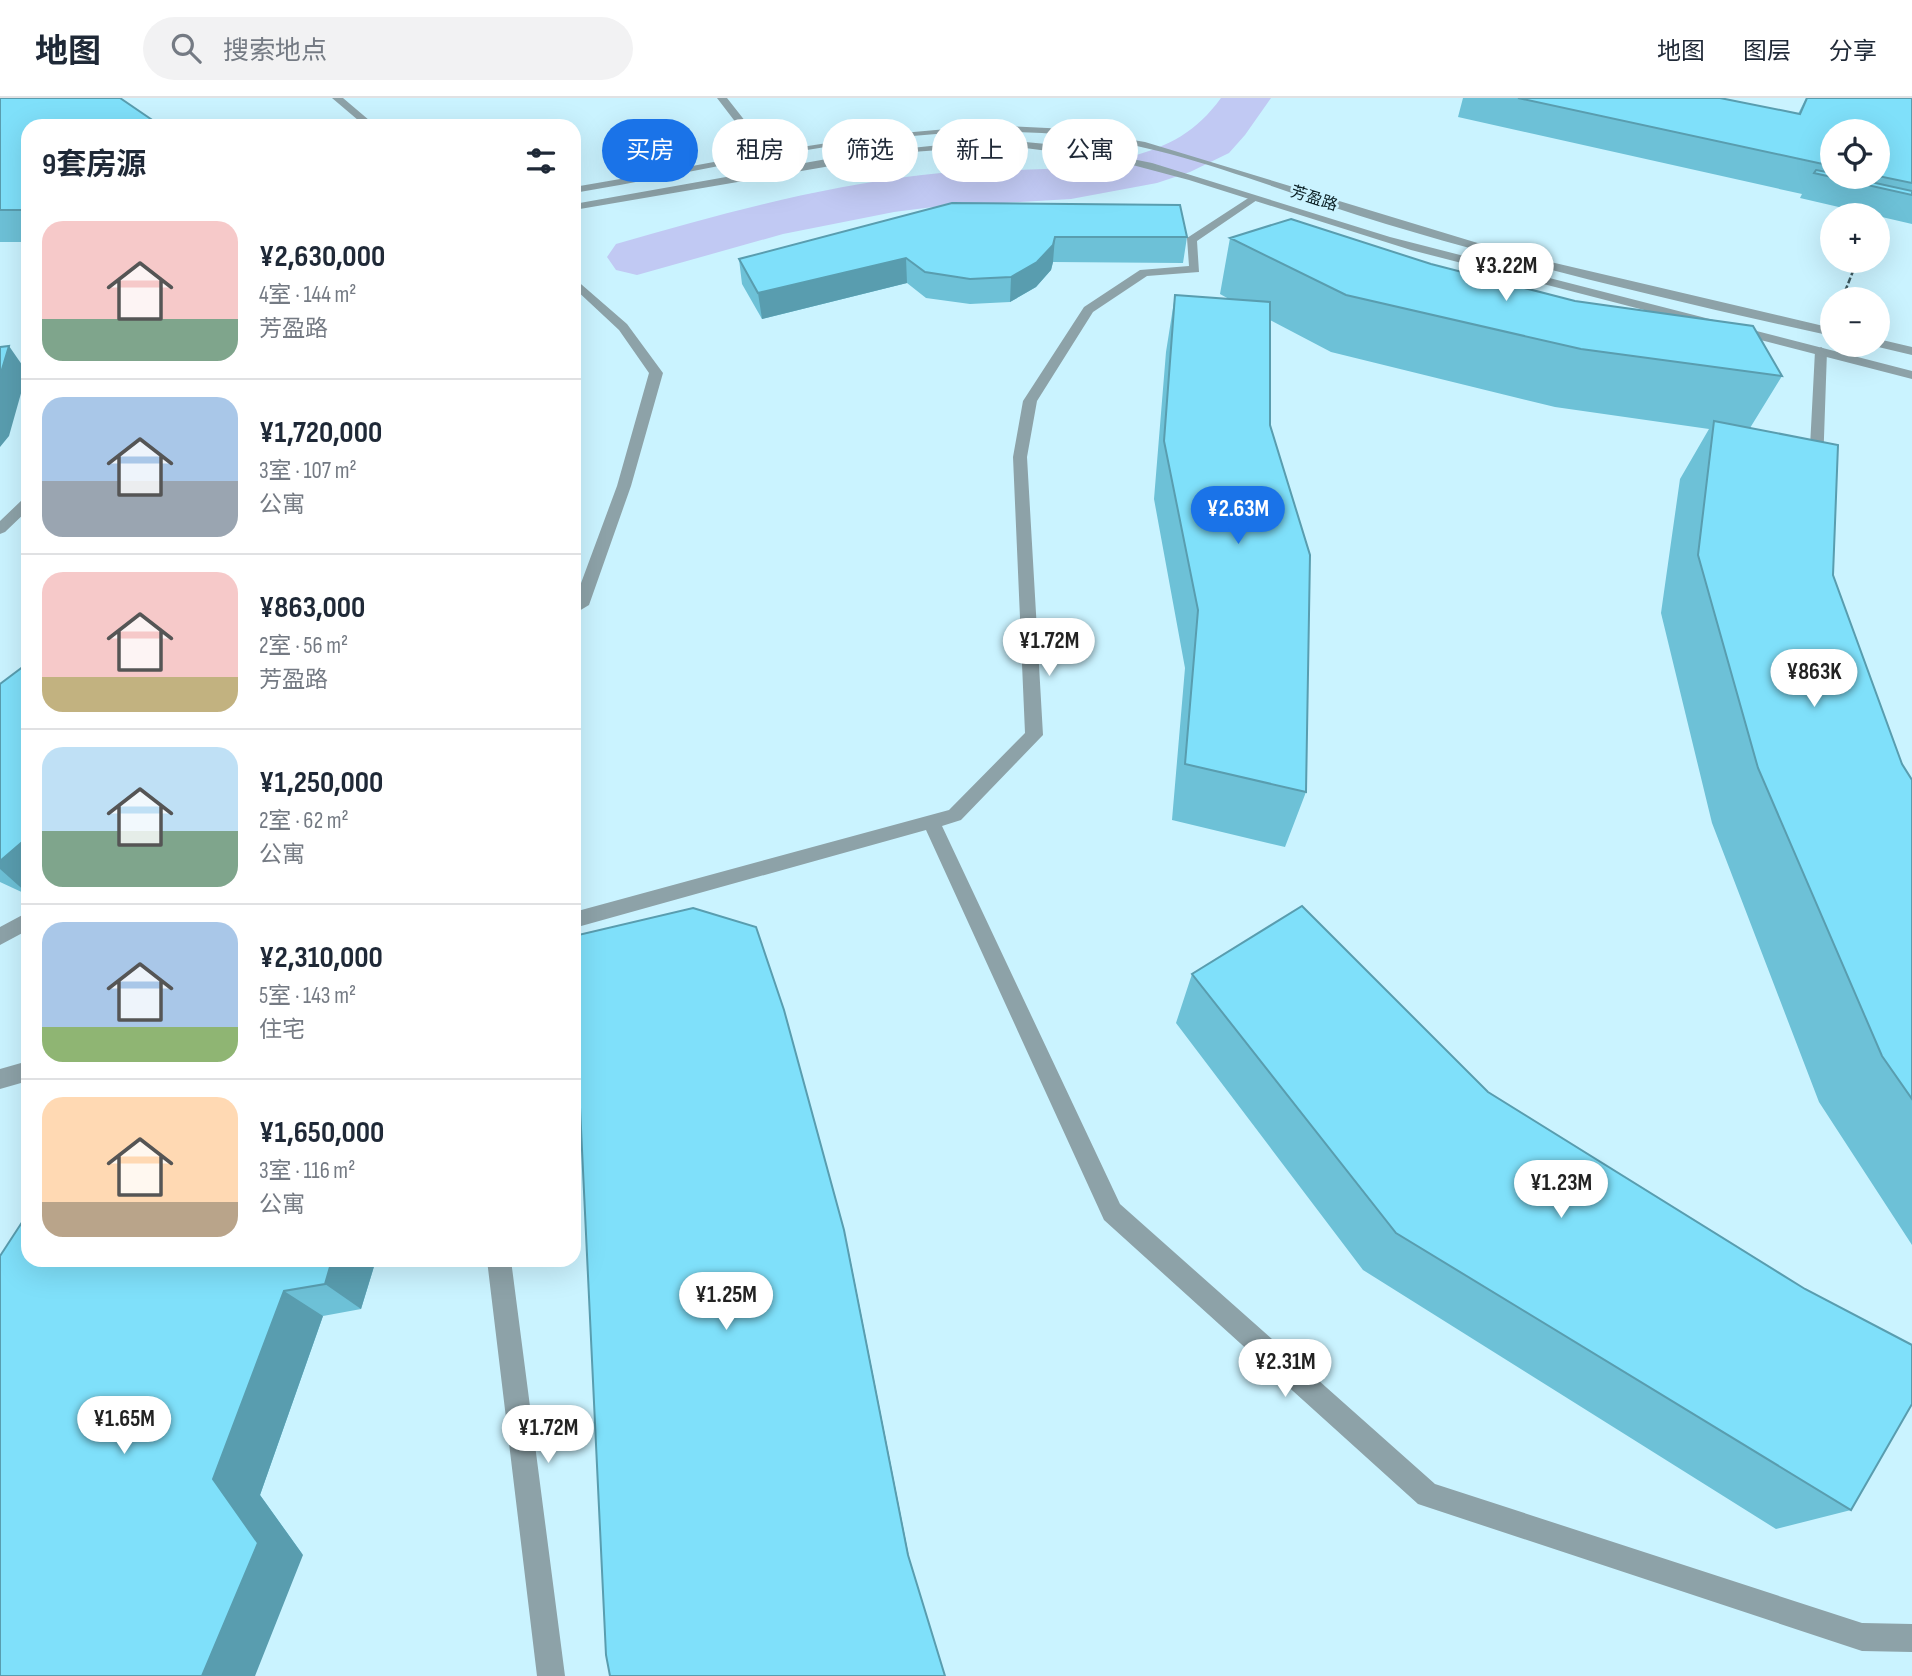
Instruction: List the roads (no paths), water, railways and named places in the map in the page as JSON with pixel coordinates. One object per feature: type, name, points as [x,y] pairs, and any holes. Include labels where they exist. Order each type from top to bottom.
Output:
[{"type":"street","points":[[337,98],[362,119]]},
{"type":"street","points":[[722,98],[738,119]]},
{"type":"street","name":"芳盈路","points":[[808,149],[855,140],[967,130],[1067,131],[1140,144],[1326,203],[1557,268],[1820,329]]},
{"type":"street","name":"芳盈路","points":[[581,205],[885,154],[942,147],[1026,145],[1070,148],[1112,155],[1201,180],[1416,248],[1820,351]]},
{"type":"street","name":"芳盈路","points":[[581,189],[712,166]]},
{"type":"street","points":[[581,918],[955,815],[1034,735],[1020,457],[1030,401],[1088,310],[1143,273],[1195,269],[1191,240],[1253,198]]},
{"type":"street","points":[[581,288],[623,327],[656,373],[624,486],[581,605]]},
{"type":"street","points":[[1890,346],[1912,351]]},
{"type":"street","points":[[1815,486],[1821,357]]},
{"type":"street","name":"芳盈路","points":[[1845,357],[1912,374]]},
{"type":"street","points":[[0,529],[21,509]]},
{"type":"street","points":[[931,821],[1112,1212],[1427,1495],[1862,1637],[1912,1638]]},
{"type":"street","points":[[0,937],[21,924]]},
{"type":"street","points":[[0,1079],[21,1073]]},
{"type":"street","points":[[500,1267],[551,1676]]},
{"type":"waterway","points":[[637,257],[781,217],[902,194],[1071,183],[1138,172],[1171,161],[1210,142],[1246,98]]},
{"type":"railway","points":[[1847,287],[1852,273]]}]
